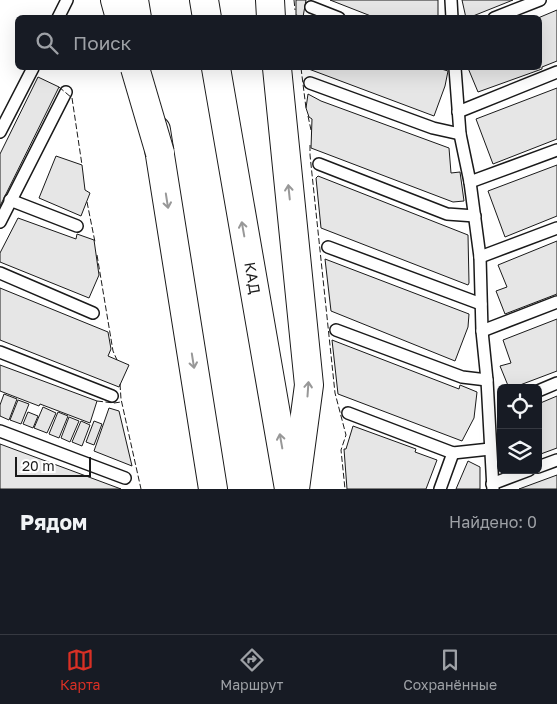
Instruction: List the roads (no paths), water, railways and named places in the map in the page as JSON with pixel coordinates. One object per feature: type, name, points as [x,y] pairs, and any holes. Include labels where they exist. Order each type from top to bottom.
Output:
[{"type":"main road","points":[[115,0],[119,15]]},
{"type":"main road","points":[[134,0],[136,15]]},
{"type":"main road","points":[[204,0],[206,15]]},
{"type":"main road","points":[[270,0],[271,15]]},
{"type":"main road","points":[[136,70],[160,152]]},
{"type":"main road","points":[[146,70],[214,489]]},
{"type":"main road","name":"КАД","points":[[216,70],[289,489]]},
{"type":"main road","points":[[276,70],[309,385],[295,489]]},
{"type":"lane","points":[[60,15],[67,0]]},
{"type":"lane","points":[[451,0],[452,15]]},
{"type":"lane","points":[[502,15],[540,0]]},
{"type":"lane","points":[[311,7],[331,15]]},
{"type":"lane","points":[[0,132],[32,70]]},
{"type":"lane","points":[[455,70],[460,134],[470,182],[480,257],[482,330],[493,487],[521,474]]},
{"type":"lane","points":[[458,112],[557,72]]},
{"type":"lane","points":[[310,83],[433,128],[460,134]]},
{"type":"lane","points":[[0,222],[66,92]]},
{"type":"lane","points":[[470,182],[557,150]]},
{"type":"lane","points":[[319,164],[447,214],[475,216]]},
{"type":"lane","points":[[10,200],[77,226]]},
{"type":"lane","points":[[480,257],[557,228]]},
{"type":"lane","points":[[328,247],[481,304]]},
{"type":"lane","points":[[0,274],[94,313]]},
{"type":"lane","points":[[482,330],[557,302]]},
{"type":"lane","points":[[336,330],[462,377],[487,380]]},
{"type":"lane","points":[[0,352],[112,396]]},
{"type":"lane","points":[[542,389],[557,383]]},
{"type":"lane","points":[[489,410],[497,407]]},
{"type":"lane","points":[[348,413],[453,453],[490,449]]},
{"type":"lane","points":[[0,431],[125,478]]},
{"type":"lane","points":[[440,489],[453,453]]},
{"type":"lane","points":[[542,466],[557,460]]}]
